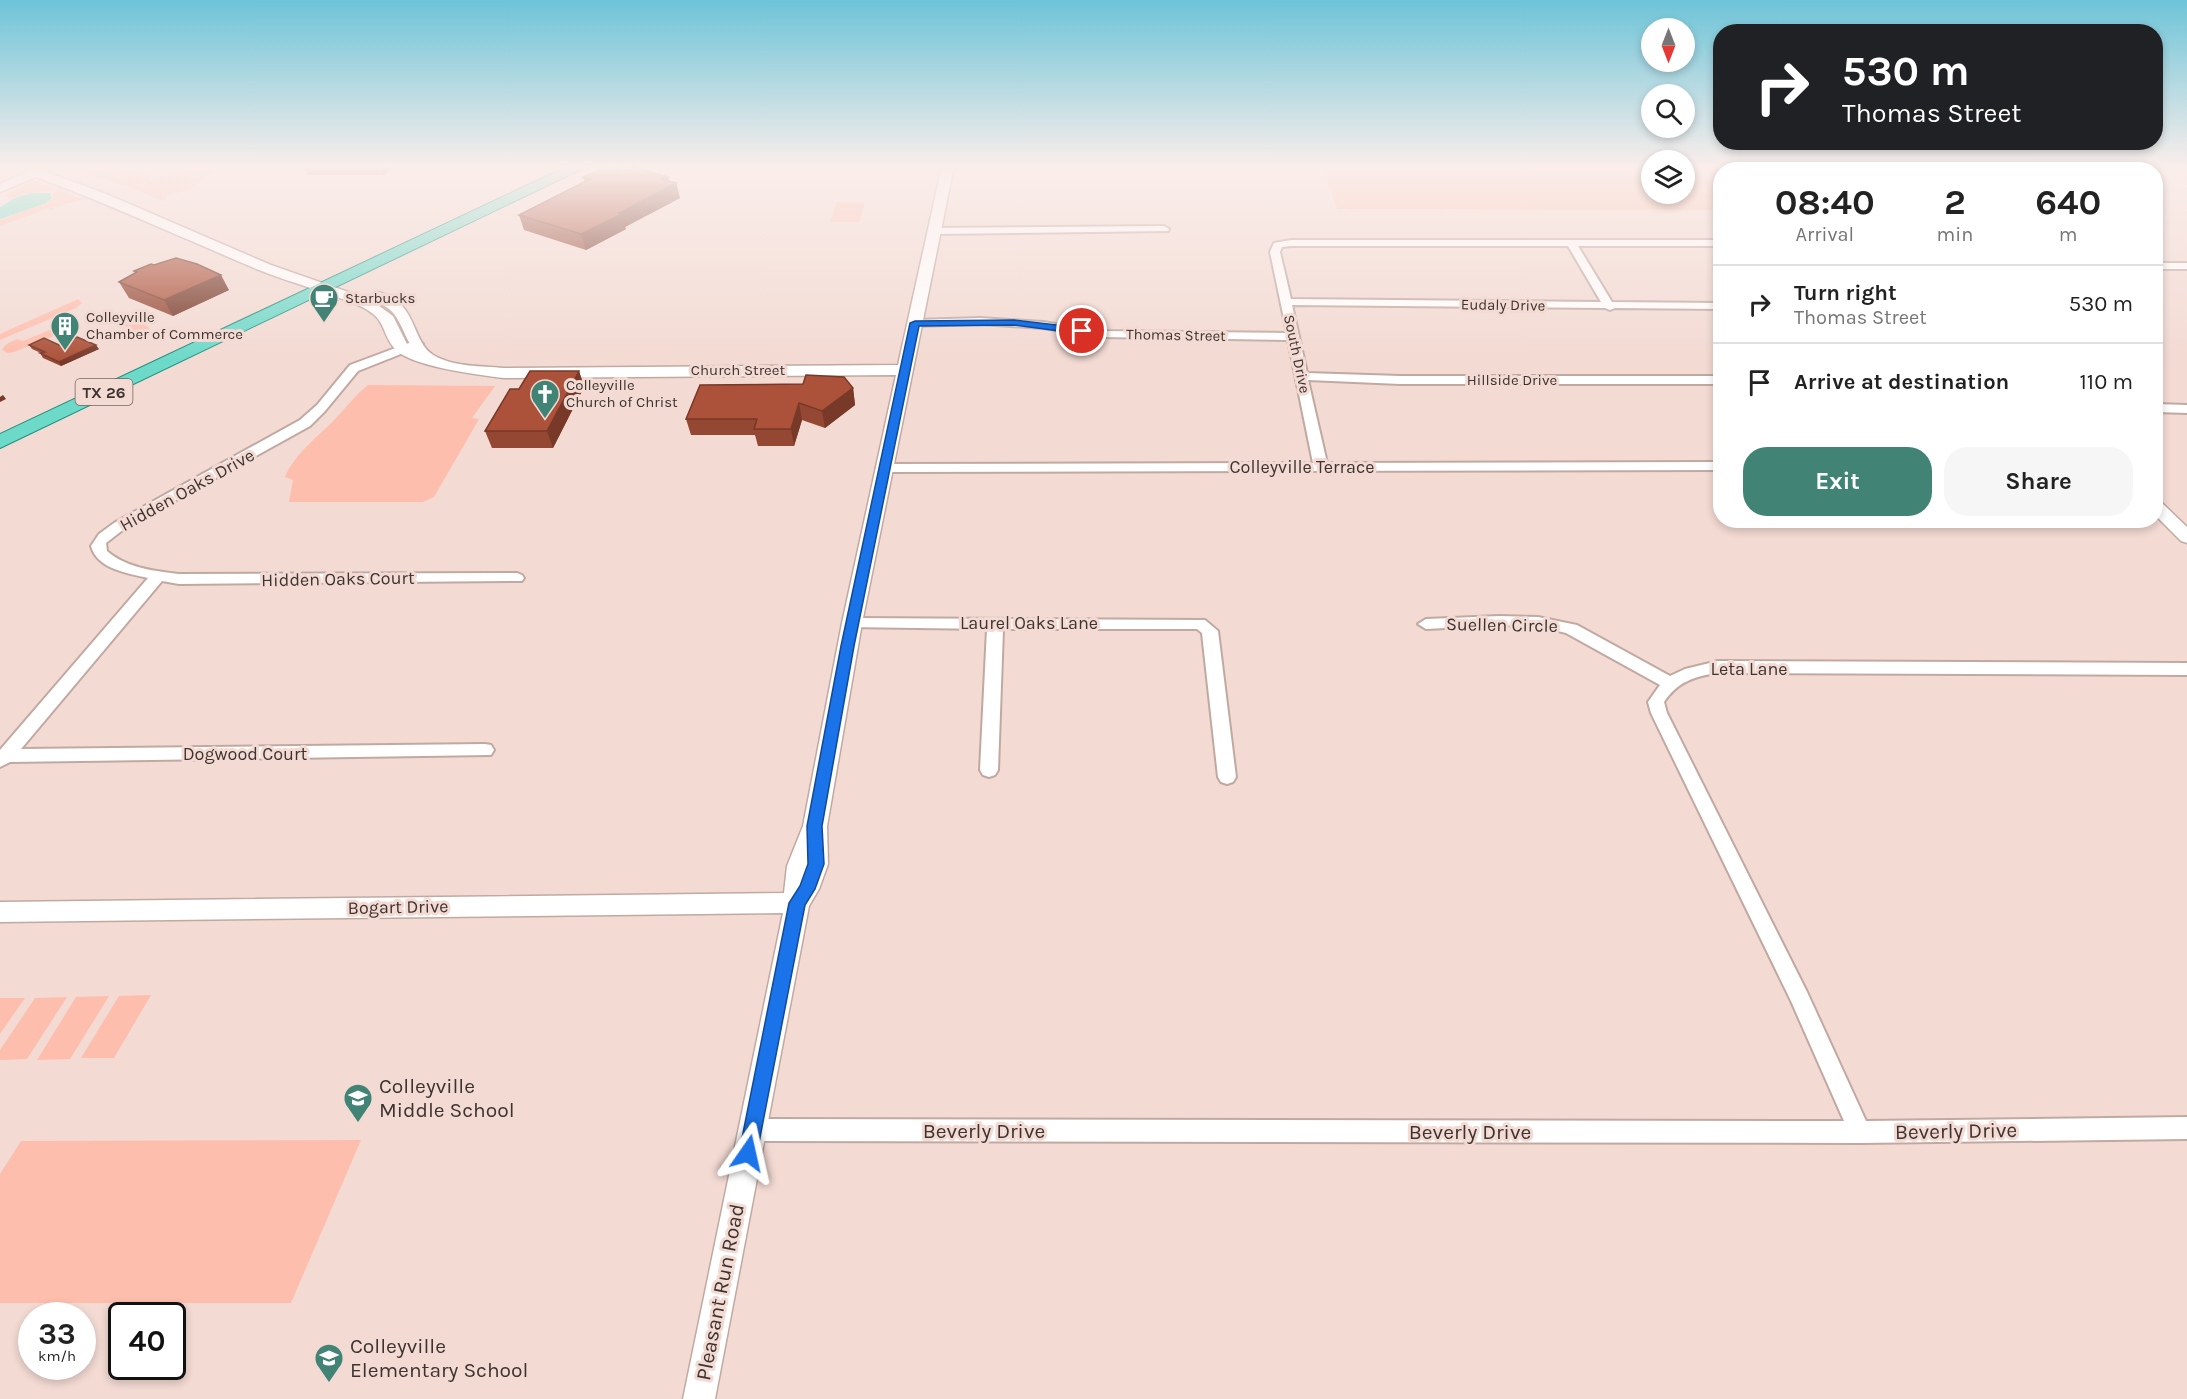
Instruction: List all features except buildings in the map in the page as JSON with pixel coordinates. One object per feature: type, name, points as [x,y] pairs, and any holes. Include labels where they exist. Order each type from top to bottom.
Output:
[{"type":"main road","name":"TX 26","points":[[0,442],[425,231]]},
{"type":"main road","name":"TX 26","points":[[0,427],[437,231]]},
{"type":"street","points":[[178,231],[200,241],[324,282],[381,297],[396,307]]},
{"type":"street","points":[[209,231],[324,282],[381,312],[396,307]]},
{"type":"street","name":"Pleasant Run Road","points":[[699,1399],[797,903],[807,889],[816,864],[815,826],[852,623],[935,231]]},
{"type":"street","points":[[200,241],[215,234]]},
{"type":"street","points":[[1571,243],[1713,243]]},
{"type":"street","points":[[1571,243],[1610,307]]},
{"type":"street","name":"South Drive","points":[[1321,467],[1275,252],[1278,245],[1571,243]]},
{"type":"street","points":[[2163,266],[2187,266]]},
{"type":"street","name":"Eudaly Drive","points":[[1286,302],[1610,307],[1713,306]]},
{"type":"street","name":"Church Street","points":[[396,307],[408,322],[410,347]]},
{"type":"street","name":"Church Street","points":[[381,312],[410,347],[429,358],[460,369],[504,373],[906,370]]},
{"type":"street","name":"Thomas Street","points":[[915,323],[980,321],[1043,325],[1101,334],[1294,338]]},
{"type":"street","name":"Hidden Oaks Drive","points":[[158,576],[137,572],[104,558],[98,546],[119,526],[297,428],[321,408],[354,368],[410,347]]},
{"type":"street","name":"Hillside Drive","points":[[1303,376],[1401,380],[1713,380]]},
{"type":"street","points":[[2163,408],[2187,408]]},
{"type":"street","name":"Colleyville Terrace","points":[[883,468],[1713,466]]},
{"type":"street","points":[[2163,514],[2187,537]]},
{"type":"street","points":[[3,759],[158,576]]},
{"type":"street","name":"Hidden Oaks Court","points":[[158,576],[211,580],[518,578]]},
{"type":"street","name":"Laurel Oaks Lane","points":[[852,623],[1185,622],[1206,627],[1210,631],[1227,777]]},
{"type":"street","name":"Suellen Circle","points":[[1426,624],[1508,622],[1558,624],[1671,684]]},
{"type":"street","points":[[989,770],[996,623]]},
{"type":"street","name":"Leta Lane","points":[[1671,684],[1694,670],[1718,667],[2187,669]]},
{"type":"street","points":[[1671,684],[1656,702],[1659,712],[1800,998],[1860,1132]]},
{"type":"street","name":"Dogwood Court","points":[[3,759],[485,750]]},
{"type":"street","name":"Bogart Drive","points":[[0,912],[797,903]]},
{"type":"street","name":"Beverly Drive","points":[[753,1130],[1860,1132],[2187,1128]]},
{"type":"shaded area","points":[[78,299],[82,303],[76,308],[0,340],[0,334]]},
{"type":"shaded area","points":[[125,318],[149,327],[150,333],[139,339],[130,336],[138,332],[118,323],[106,325]]},
{"type":"shaded area","points":[[62,320],[79,326],[14,352],[8,353],[2,350],[6,344],[13,341],[18,339],[23,341],[59,326],[55,323]]},
{"type":"shaded area","points":[[368,385],[495,386],[472,418],[479,419],[434,497],[423,502],[289,502],[293,480],[285,477],[295,460]]},
{"type":"shaded area","points":[[151,995],[114,1058],[81,1058],[119,996]]},
{"type":"shaded area","points":[[109,996],[70,1059],[37,1060],[76,997]]},
{"type":"shaded area","points":[[67,997],[27,1059],[0,1060],[0,1050],[35,998]]},
{"type":"shaded area","points":[[0,998],[25,998],[0,1034]]},
{"type":"shaded area","points":[[361,1140],[291,1303],[0,1303],[0,1174],[21,1141]]},
{"type":"place","name":"Starbucks","points":[[324,324]]},
{"type":"place","name":"Colleyville Chamber of Commerce","points":[[65,352]]},
{"type":"place","name":"Colleyville Church of Christ","points":[[545,420]]},
{"type":"place","name":"Colleyville Middle School","points":[[358,1124]]},
{"type":"place","name":"Colleyville Elementary School","points":[[329,1384]]},
{"type":"route","points":[[748,1153],[797,903],[807,889],[816,864],[815,826],[848,646],[915,323],[980,321],[1043,325],[1082,331]]}]
